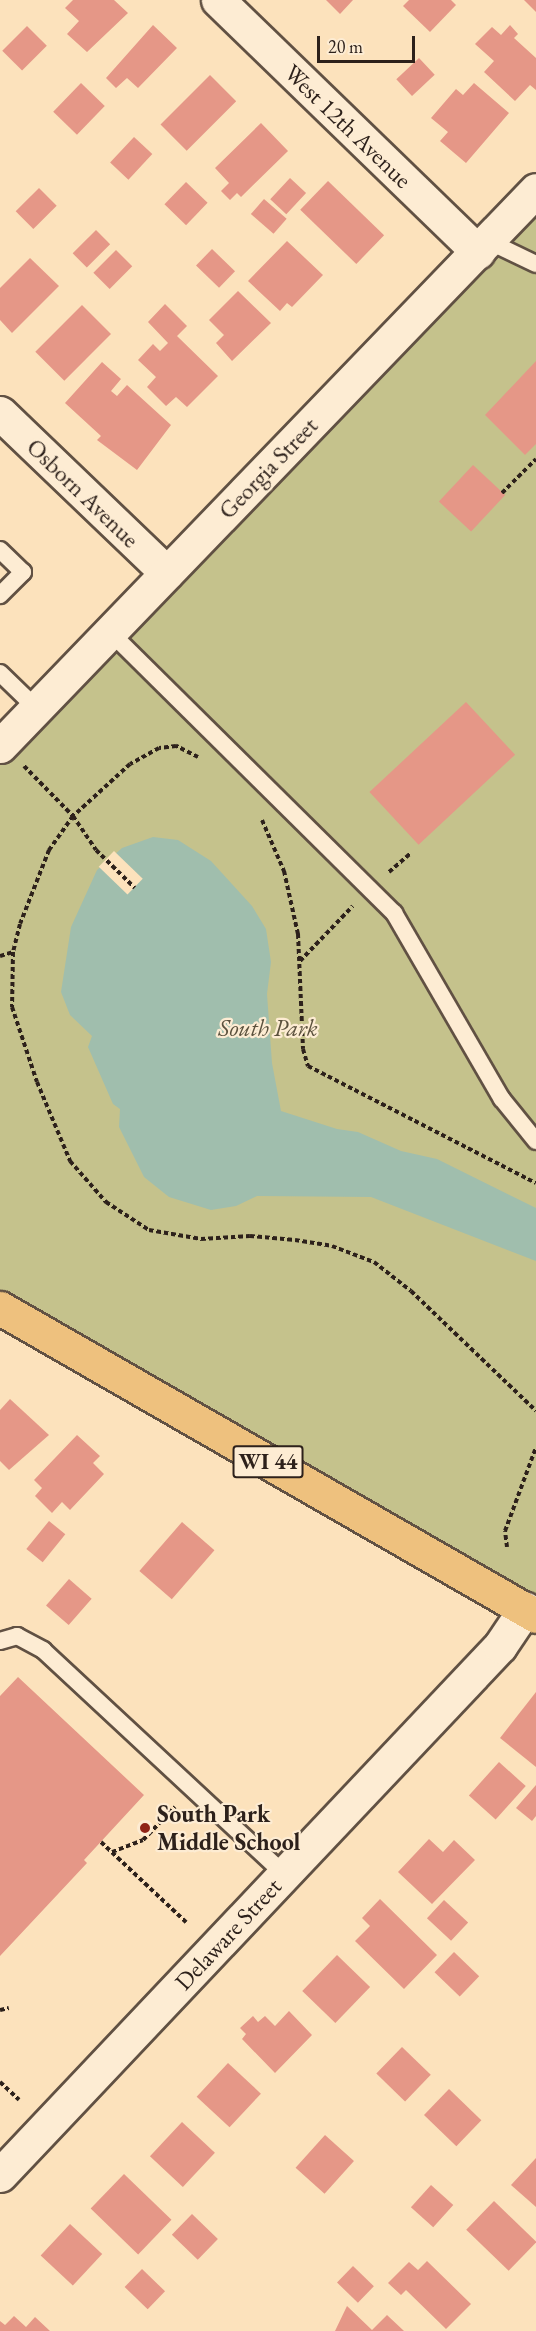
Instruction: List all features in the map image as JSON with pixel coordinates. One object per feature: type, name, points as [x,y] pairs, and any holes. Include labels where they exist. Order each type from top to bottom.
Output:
[{"type":"main road","name":"WI 44","points":[[0,1308],[530,1613]]},
{"type":"street","name":"West 12th Avenue","points":[[218,0],[483,246]]},
{"type":"street","name":"Georgia Street","points":[[1,745],[536,190]]},
{"type":"street","name":"Osborn Avenue","points":[[0,412],[167,573]]},
{"type":"street","name":"Delaware Street","points":[[0,2175],[530,1613]]},
{"type":"lane","points":[[483,246],[536,264]]},
{"type":"lane","points":[[0,550],[23,572],[0,595]]},
{"type":"lane","points":[[110,632],[394,913],[502,1099],[536,1141]]},
{"type":"lane","points":[[0,673],[36,708]]},
{"type":"lane","points":[[0,1641],[17,1636],[43,1650],[194,1786],[284,1874]]},
{"type":"path","points":[[502,493],[536,459]]},
{"type":"path","points":[[1,745],[73,816],[96,850],[135,888]]},
{"type":"path","points":[[207,761],[176,746],[159,748],[130,764],[73,816],[49,850],[35,880],[13,952],[12,1007],[37,1082],[70,1161],[106,1202],[149,1230],[201,1239],[250,1236],[295,1240],[332,1246],[374,1262],[411,1291],[536,1411]]},
{"type":"path","points":[[254,810],[261,819],[287,881],[298,934],[303,1049],[308,1066],[536,1183]]},
{"type":"path","points":[[0,956],[13,952]]},
{"type":"path","points":[[507,1547],[505,1532],[536,1448]]},
{"type":"path","points":[[112,1852],[143,1840],[194,1786]]},
{"type":"path","points":[[101,1842],[186,1922]]},
{"type":"path","points":[[0,2010],[9,2008]]},
{"type":"path","points":[[0,2082],[19,2100]]},
{"type":"green space","name":"South Park","points":[[536,190],[536,1620],[0,1310],[0,746]]},
{"type":"shaded area","points":[[153,837],[178,840],[211,861],[252,906],[266,929],[271,962],[267,994],[272,1063],[281,1111],[337,1129],[358,1132],[401,1151],[437,1159],[536,1208],[536,1261],[371,1197],[257,1196],[236,1206],[211,1210],[169,1197],[144,1177],[119,1127],[120,1109],[113,1104],[88,1047],[92,1036],[70,1015],[61,992],[71,927],[97,870],[122,848]]},
{"type":"pier","points":[[114,851],[143,879],[127,895],[99,867]]},
{"type":"building","points":[[73,0],[114,0],[128,13],[87,52],[67,34],[79,21],[65,8]]},
{"type":"building","points":[[326,0],[353,0],[340,14]]},
{"type":"building","points":[[409,0],[451,0],[456,5],[430,32],[403,6]]},
{"type":"building","points":[[524,0],[536,0],[536,12]]},
{"type":"building","points":[[153,25],[177,48],[138,88],[127,78],[116,88],[106,78]]},
{"type":"building","points":[[510,25],[518,34],[514,38],[536,58],[536,90],[530,85],[515,101],[484,72],[494,61],[475,44],[492,27],[501,35]]},
{"type":"building","points":[[27,26],[47,46],[22,71],[2,51]]},
{"type":"building","points":[[419,58],[435,75],[412,96],[396,79]]},
{"type":"building","points":[[210,75],[236,101],[187,151],[161,124]]},
{"type":"building","points":[[81,83],[105,106],[77,135],[53,112]]},
{"type":"building","points":[[474,83],[509,113],[466,163],[440,141],[448,132],[431,118],[456,89],[463,95]]},
{"type":"building","points":[[261,123],[288,151],[241,197],[237,193],[230,200],[221,191],[229,183],[215,168]]},
{"type":"building","points":[[134,137],[152,154],[128,180],[110,163]]},
{"type":"building","points":[[290,178],[306,193],[286,214],[270,199]]},
{"type":"building","points":[[328,181],[384,235],[356,264],[300,210]]},
{"type":"building","points":[[186,182],[208,203],[186,225],[164,204]]},
{"type":"building","points":[[39,188],[57,206],[33,229],[16,211]]},
{"type":"building","points":[[264,199],[287,219],[274,234],[251,214]]},
{"type":"building","points":[[96,230],[110,244],[87,267],[73,253]]},
{"type":"building","points":[[287,241],[323,275],[292,307],[287,303],[280,311],[248,281]]},
{"type":"building","points":[[212,249],[235,271],[219,288],[196,266]]},
{"type":"building","points":[[116,250],[132,266],[110,289],[93,273]]},
{"type":"building","points":[[30,258],[59,286],[12,333],[0,320],[0,288]]},
{"type":"building","points":[[238,291],[271,323],[232,361],[216,343],[224,335],[209,320]]},
{"type":"building","points":[[165,304],[187,326],[177,336],[218,376],[187,407],[176,397],[166,406],[147,387],[156,377],[138,360],[153,344],[160,351],[168,343],[148,322]]},
{"type":"building","points":[[82,305],[111,334],[64,381],[35,352]]},
{"type":"building","points":[[536,361],[536,444],[525,455],[485,415]]},
{"type":"building","points":[[102,362],[121,379],[111,391],[117,396],[127,385],[171,425],[137,470],[97,440],[101,436],[65,403]]},
{"type":"building","points":[[473,465],[505,495],[471,532],[439,502]]},
{"type":"building","points":[[466,702],[515,755],[419,845],[369,792]]},
{"type":"building","points":[[10,1399],[49,1435],[9,1470],[0,1461],[0,1410]]},
{"type":"building","points":[[77,1435],[100,1456],[93,1463],[104,1474],[70,1510],[62,1502],[52,1513],[35,1496],[42,1488],[34,1480]]},
{"type":"building","points":[[49,1521],[65,1534],[43,1562],[26,1549]]},
{"type":"building","points":[[182,1522],[214,1550],[172,1599],[139,1571]]},
{"type":"building","points":[[69,1579],[92,1599],[69,1625],[46,1605]]},
{"type":"building","points":[[18,1677],[144,1795],[84,1860],[87,1863],[0,1956],[0,1696]]},
{"type":"building","points":[[536,1692],[536,1767],[500,1738]]},
{"type":"building","points":[[499,1762],[526,1786],[496,1820],[469,1795]]},
{"type":"building","points":[[536,1785],[536,1816],[532,1821],[516,1808]]},
{"type":"building","points":[[429,1839],[443,1852],[454,1840],[475,1860],[432,1904],[398,1872]]},
{"type":"building","points":[[380,1899],[437,1955],[404,1989],[355,1941],[370,1926],[362,1918]]},
{"type":"building","points":[[444,1900],[468,1923],[451,1941],[427,1918]]},
{"type":"building","points":[[454,1952],[479,1976],[460,1996],[435,1972]]},
{"type":"building","points":[[337,1955],[370,1987],[335,2023],[302,1991]]},
{"type":"building","points":[[289,2011],[312,2035],[275,2073],[242,2039],[246,2034],[240,2028],[253,2016],[258,2022],[265,2016],[275,2026]]},
{"type":"building","points":[[402,2047],[431,2075],[405,2101],[376,2074]]},
{"type":"building","points":[[228,2063],[261,2094],[230,2127],[197,2097]]},
{"type":"building","points":[[449,2089],[481,2120],[456,2146],[424,2115]]},
{"type":"building","points":[[182,2122],[215,2153],[183,2187],[150,2156]]},
{"type":"building","points":[[325,2135],[354,2161],[325,2194],[296,2168]]},
{"type":"building","points":[[536,2158],[536,2207],[511,2185]]},
{"type":"building","points":[[124,2174],[171,2220],[138,2254],[91,2209]]},
{"type":"building","points":[[431,2185],[453,2205],[433,2227],[411,2207]]},
{"type":"building","points":[[494,2201],[536,2242],[509,2271],[466,2230]]},
{"type":"building","points":[[192,2214],[218,2239],[198,2260],[172,2235]]},
{"type":"building","points":[[70,2224],[102,2254],[73,2285],[41,2255]]},
{"type":"building","points":[[427,2261],[471,2304],[446,2329],[406,2290],[401,2295],[388,2283],[409,2262],[418,2270]]},
{"type":"building","points":[[353,2266],[374,2286],[358,2303],[337,2283]]},
{"type":"building","points":[[142,2269],[165,2291],[148,2309],[125,2287]]},
{"type":"building","points":[[347,2306],[372,2330],[387,2315],[404,2331],[335,2331]]},
{"type":"building","points":[[14,2316],[26,2327],[35,2317],[50,2331],[0,2331],[0,2321],[5,2325]]},
{"type":"place","name":"South Park Middle School","points":[[145,1828]]}]
